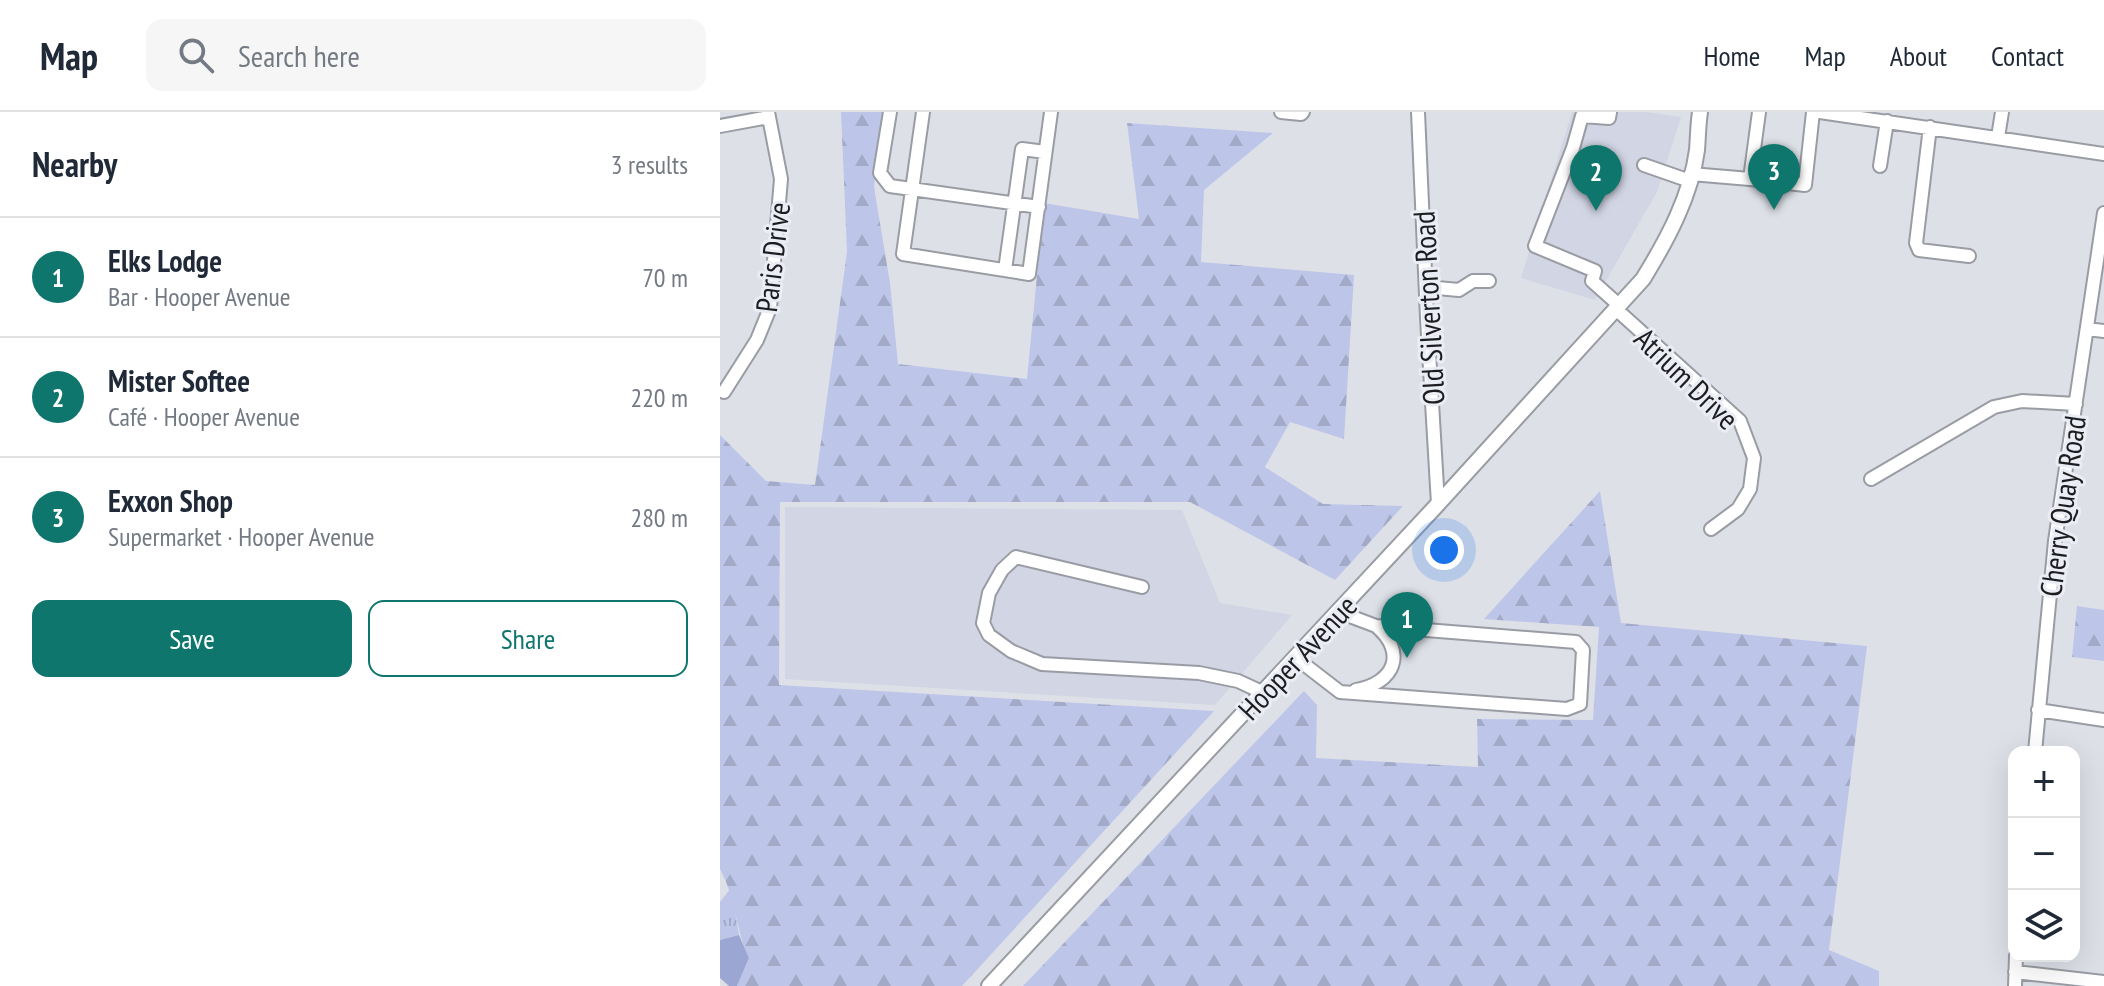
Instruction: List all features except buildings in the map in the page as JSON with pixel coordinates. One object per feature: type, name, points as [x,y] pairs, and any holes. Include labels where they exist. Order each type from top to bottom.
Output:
[{"type":"main road","name":"Hooper Avenue","points":[[989,986],[1339,612],[1643,279],[1665,243],[1691,178],[1700,112]]},
{"type":"street","points":[[890,112],[880,173],[890,186],[1039,207]]},
{"type":"street","points":[[923,112],[903,254],[1029,274],[1051,112]]},
{"type":"street","points":[[1281,112],[1302,113]]},
{"type":"street","name":"Old Silverton Road","points":[[1418,112],[1438,504]]},
{"type":"street","name":"Atrium Drive","points":[[1610,112],[1609,118],[1582,116],[1573,148],[1535,246],[1595,271],[1592,281],[1740,421],[1754,458],[1750,489],[1738,509],[1711,529]]},
{"type":"street","points":[[1750,179],[1759,112]]},
{"type":"street","points":[[1644,165],[1691,178],[1750,179],[1805,185],[1813,112]]},
{"type":"street","points":[[1820,112],[1891,118],[2104,154]]},
{"type":"street","points":[[1998,137],[2002,112]]},
{"type":"street","points":[[720,126],[768,115]]},
{"type":"street","name":"Paris Drive","points":[[724,392],[757,340],[770,308],[781,179],[768,115]]},
{"type":"street","points":[[1880,166],[1891,118]]},
{"type":"street","points":[[1930,127],[1916,243],[1919,250],[1969,256]]},
{"type":"street","points":[[1005,270],[1022,149],[1045,152]]},
{"type":"street","name":"Cherry Quay Road","points":[[2035,746],[2055,541],[2104,213]]},
{"type":"street","points":[[1426,287],[1459,290],[1473,281],[1489,281]]},
{"type":"street","points":[[2087,329],[2104,331]]},
{"type":"street","points":[[1871,479],[2007,402],[2076,404]]},
{"type":"street","points":[[1142,587],[1016,557],[1002,570],[989,593],[983,623],[989,635],[1011,651],[1042,664],[1199,673],[1238,681],[1264,693]]},
{"type":"street","points":[[1296,658],[1340,692],[1567,709],[1580,704],[1583,650],[1576,642],[1376,626],[1339,612]]},
{"type":"street","points":[[1340,692],[1376,685],[1392,667],[1394,648],[1376,626]]},
{"type":"street","points":[[2038,710],[2104,720]]},
{"type":"street","points":[[2015,986],[2016,962]]},
{"type":"street","points":[[2015,972],[2104,982]]},
{"type":"shaded area","points":[[1572,112],[1646,112],[1681,117],[1657,192],[1595,300],[1521,278]]},
{"type":"shaded area","points":[[785,507],[1182,510],[1220,603],[1292,615],[1215,705],[785,679]]},
{"type":"shaded area","points":[[739,935],[749,958],[737,986],[729,986],[720,978],[720,940]]},
{"type":"green space","points":[[841,112],[883,112],[874,187],[890,283],[898,364],[1027,379],[1044,203],[1139,219],[1127,123],[1273,133],[1204,190],[1201,262],[1354,275],[1344,439],[1290,422],[1265,467],[1323,504],[1403,506],[1335,580],[1190,502],[780,502],[779,685],[1214,711],[962,986],[737,986],[749,958],[720,869],[720,435],[766,481],[815,485],[847,252]]},
{"type":"green space","points":[[1600,491],[1621,623],[1867,646],[1829,950],[1879,971],[1879,986],[1023,986],[1304,691],[1317,705],[1316,758],[1478,767],[1477,719],[1593,720],[1599,627],[1484,619]]},
{"type":"green space","points":[[2077,606],[2104,610],[2104,661],[2072,657]]},
{"type":"green space","points":[[731,888],[739,935],[720,940],[720,902]]},
{"type":"place","name":"Exxon Shop","points":[[1774,210]]},
{"type":"place","name":"Mister Softee","points":[[1596,211]]},
{"type":"place","name":"Elks Lodge","points":[[1407,658]]}]
